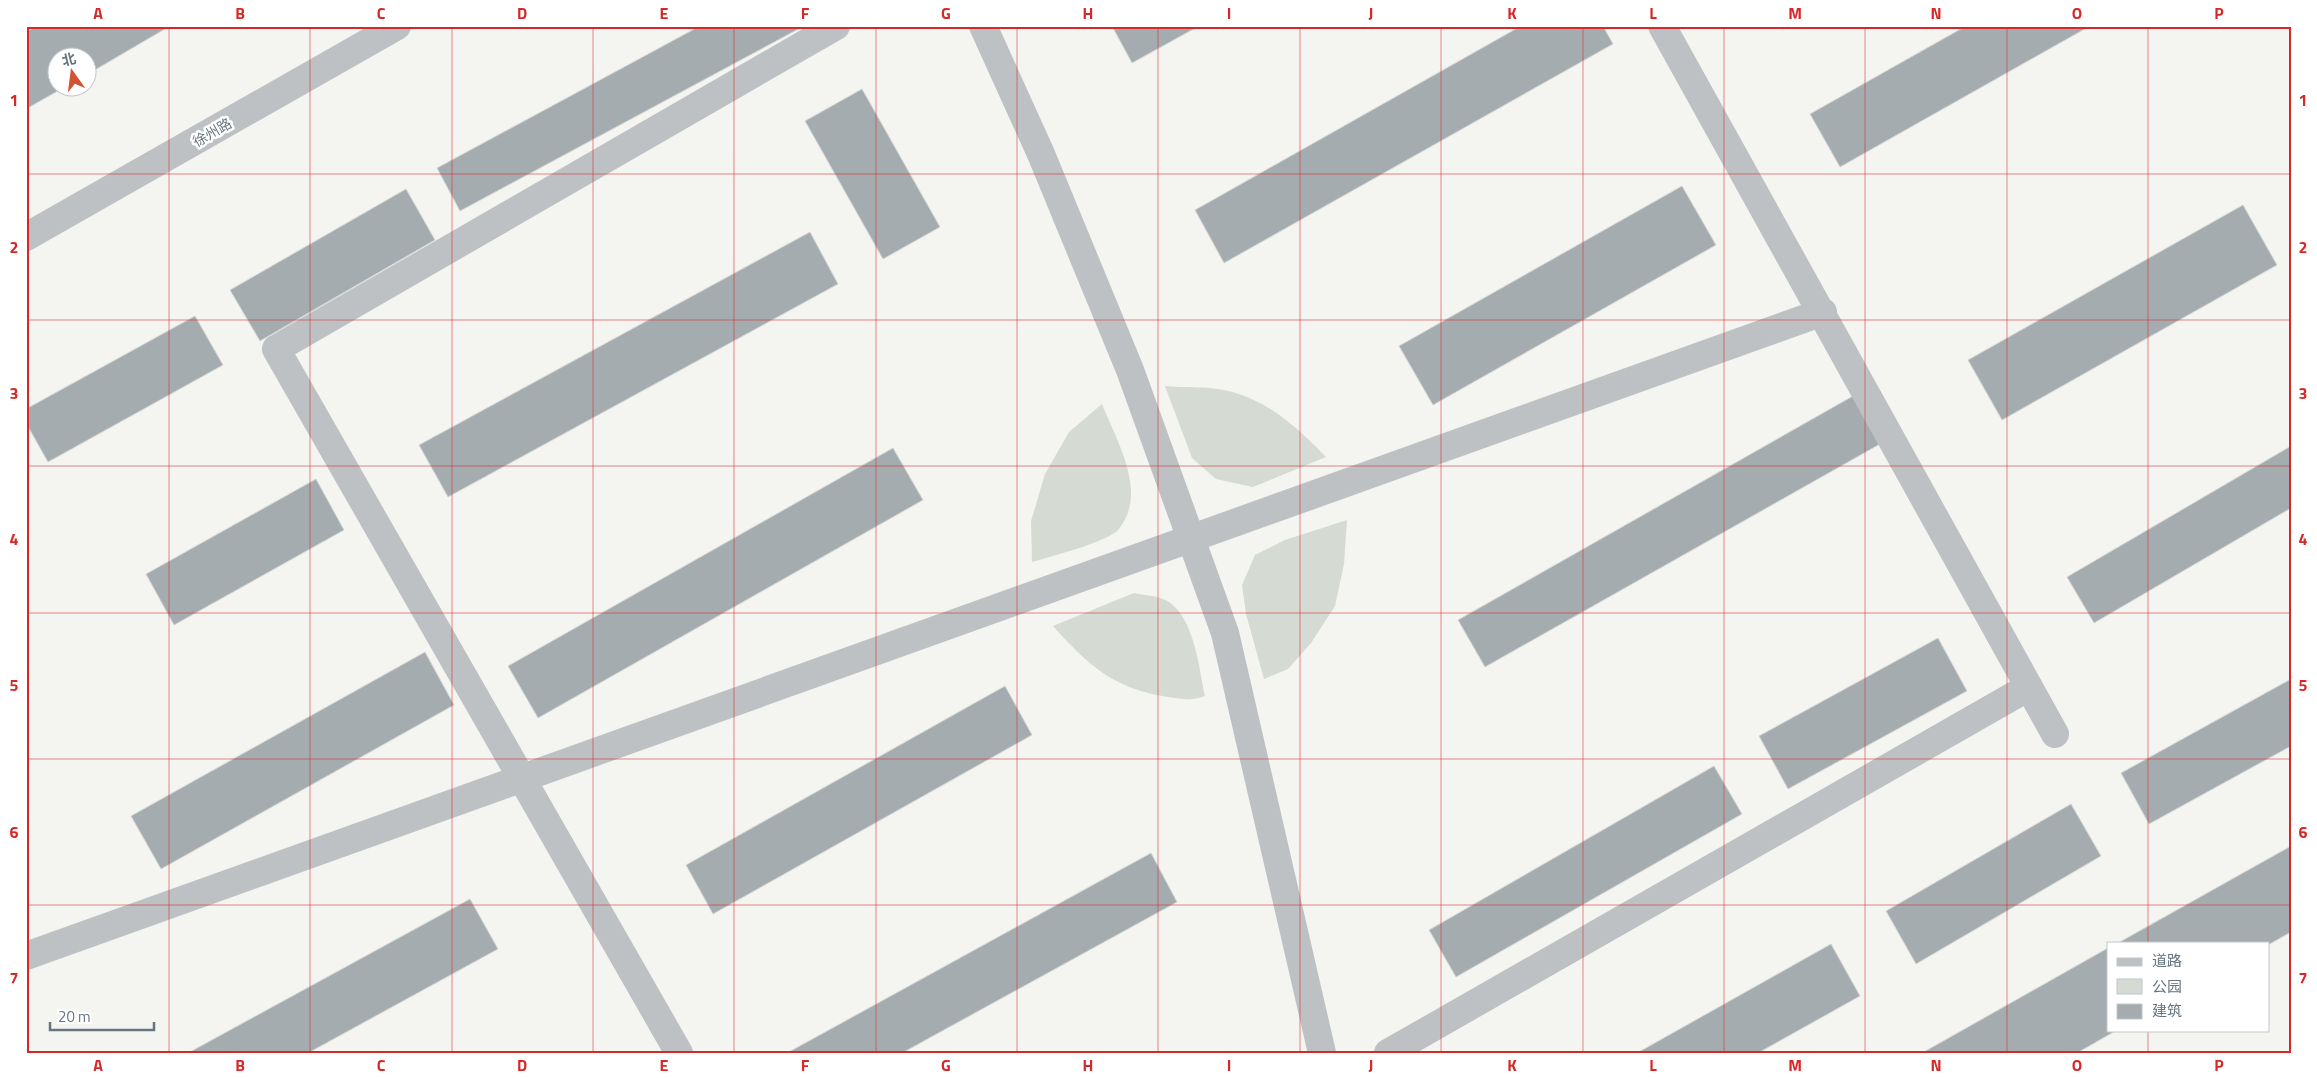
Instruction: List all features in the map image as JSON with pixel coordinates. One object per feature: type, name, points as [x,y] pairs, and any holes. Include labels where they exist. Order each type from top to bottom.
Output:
[{"type":"street","name":"徐州路","points":[[26,237],[397,26]]},
{"type":"street","points":[[679,1053],[276,349],[836,26]]},
{"type":"street","points":[[983,26],[1041,154],[1130,370],[1224,633],[1322,1053]]},
{"type":"street","points":[[1662,26],[1823,312],[2055,734]]},
{"type":"street","points":[[26,956],[1823,312]]},
{"type":"street","points":[[1388,1053],[2029,687]]},
{"type":"green space","points":[[1165,386],[1224,390],[1254,400],[1268,407],[1292,425],[1326,457],[1253,487],[1216,479],[1192,458]]},
{"type":"green space","points":[[1102,404],[1122,451],[1131,484],[1131,500],[1127,516],[1118,530],[1112,535],[1077,549],[1032,562],[1031,521],[1045,474],[1069,432]]},
{"type":"green space","points":[[1347,520],[1344,564],[1335,606],[1311,643],[1288,669],[1264,679],[1246,614],[1242,585],[1255,555],[1285,540]]},
{"type":"green space","points":[[1134,593],[1160,598],[1171,604],[1180,613],[1193,640],[1205,696],[1182,699],[1132,688],[1103,673],[1078,652],[1053,626]]},
{"type":"building","points":[[37,26],[170,26],[98,68],[98,48],[48,48],[48,97],[26,109],[26,32]]},
{"type":"building","points":[[700,26],[804,26],[460,211],[437,168]]},
{"type":"building","points":[[1112,26],[1199,26],[1132,63]]},
{"type":"building","points":[[1521,26],[1603,26],[1613,44],[1224,263],[1195,210]]},
{"type":"building","points":[[1966,26],[2090,26],[1840,167],[1810,114]]},
{"type":"building","points":[[862,89],[940,227],[883,259],[805,121]]},
{"type":"building","points":[[1682,186],[1716,245],[1433,405],[1399,346]]},
{"type":"building","points":[[406,189],[435,240],[260,341],[230,290]]},
{"type":"building","points":[[2243,205],[2277,265],[2002,420],[1968,360]]},
{"type":"building","points":[[810,232],[838,284],[448,497],[419,445]]},
{"type":"building","points":[[195,316],[223,365],[48,462],[26,423],[26,409]]},
{"type":"building","points":[[1853,396],[1880,444],[1485,667],[1458,620]]},
{"type":"building","points":[[2291,446],[2291,508],[2094,623],[2067,577]]},
{"type":"building","points":[[893,448],[923,500],[538,718],[508,666]]},
{"type":"building","points":[[316,479],[344,530],[174,625],[146,574]]},
{"type":"building","points":[[1938,638],[1967,691],[1788,789],[1759,736]]},
{"type":"building","points":[[425,652],[454,705],[161,869],[131,816]]},
{"type":"building","points":[[2291,679],[2291,746],[2149,824],[2121,773]]},
{"type":"building","points":[[1005,686],[1032,735],[713,914],[686,865]]},
{"type":"building","points":[[1714,766],[1742,814],[1456,977],[1429,930]]},
{"type":"building","points":[[2071,804],[2101,856],[1916,964],[1886,911]]},
{"type":"building","points":[[2291,846],[2291,932],[2270,944],[2270,942],[2120,942]]},
{"type":"building","points":[[1151,853],[1177,902],[902,1053],[787,1053]]},
{"type":"building","points":[[470,899],[498,949],[308,1053],[188,1053]]},
{"type":"building","points":[[1831,944],[1860,996],[1758,1053],[1637,1053]]},
{"type":"building","points":[[2107,949],[2107,1032],[2114,1032],[2077,1053],[1922,1053]]}]
